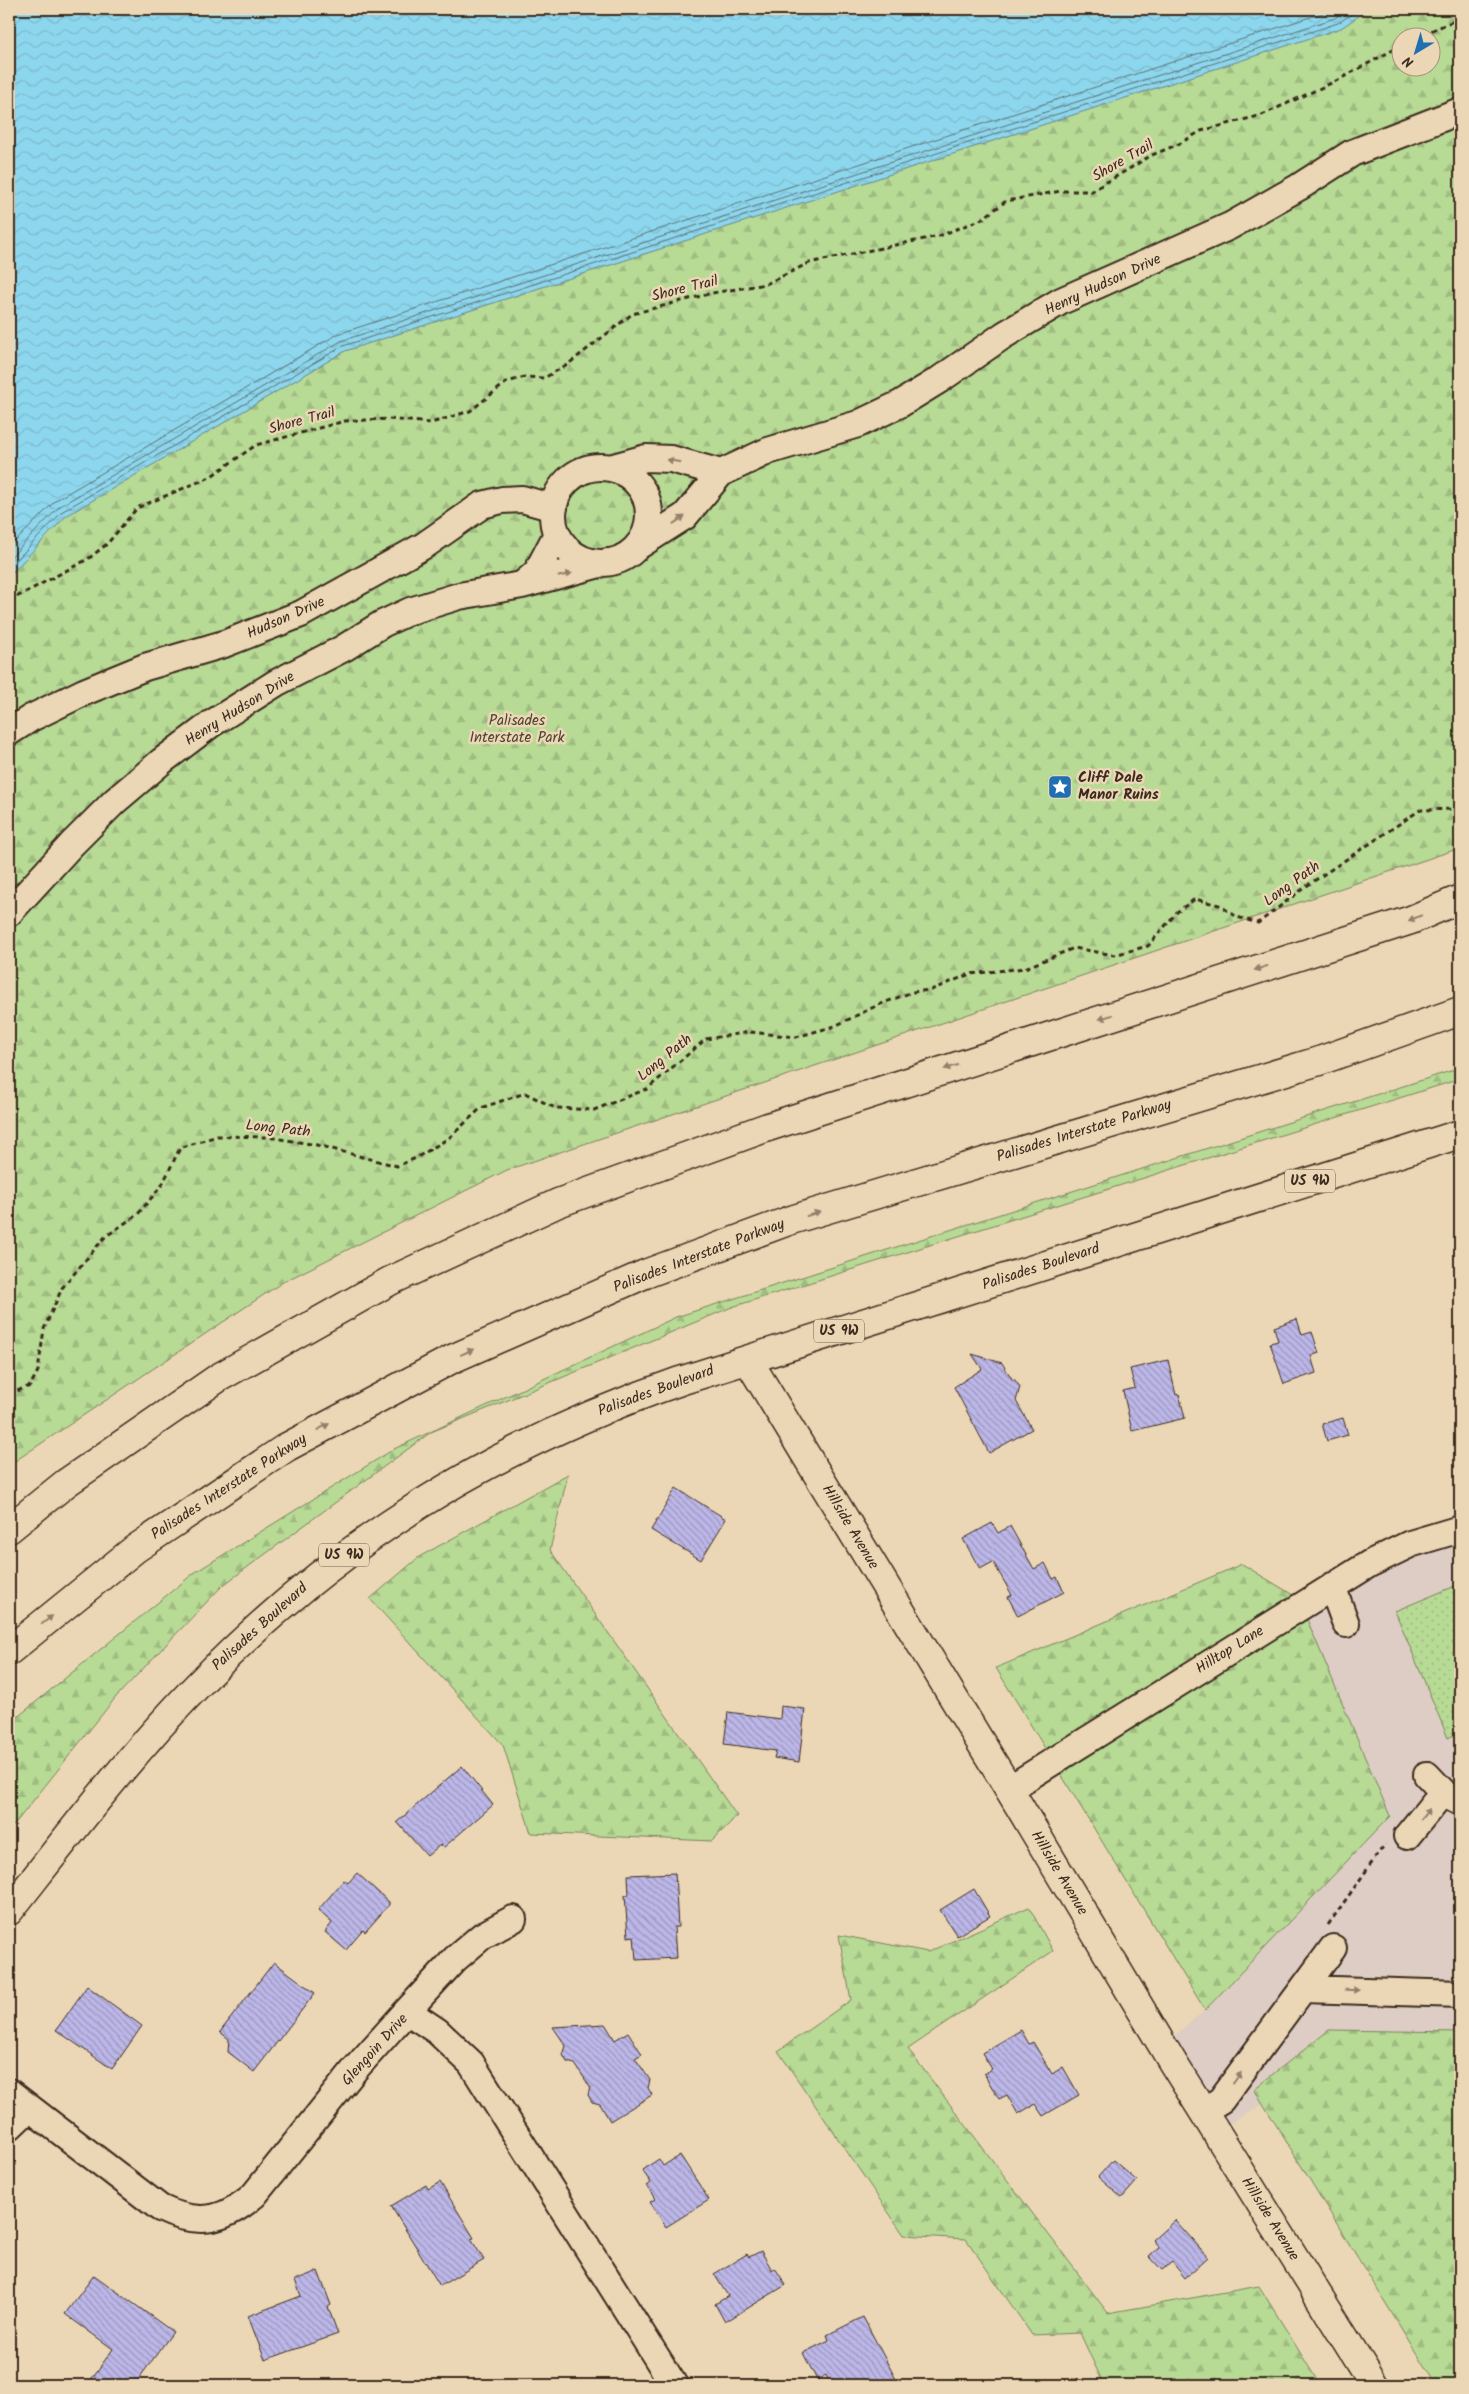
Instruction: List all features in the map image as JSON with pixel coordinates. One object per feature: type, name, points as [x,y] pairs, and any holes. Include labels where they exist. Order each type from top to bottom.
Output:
[{"type":"main road","points":[[9,1529],[66,1483],[218,1378],[390,1281],[558,1203],[768,1127],[1411,920],[1460,899]]},
{"type":"main road","name":"Palisades Interstate Parkway","points":[[9,1651],[135,1549],[287,1446],[452,1359],[636,1278],[792,1220],[1319,1061],[1460,1011]]},
{"type":"main road","name":"Palisades Boulevard","points":[[9,1911],[125,1767],[196,1687],[274,1613],[357,1546],[446,1487],[541,1437],[641,1395],[1460,1134]]},
{"type":"main road","name":"Hillside Avenue","points":[[748,1360],[1203,2112],[1374,2385]]},
{"type":"street","name":"Henry Hudson Drive","points":[[9,913],[72,844],[116,801],[162,761],[211,724],[276,683],[344,648],[382,624],[410,611],[459,596],[522,586],[630,554],[638,546],[686,516],[721,473],[768,451],[858,424],[900,404],[939,380],[1004,335],[1061,301],[1230,226],[1299,187],[1352,153],[1460,111]]},
{"type":"street","points":[[610,468],[646,458],[671,459],[721,473]]},
{"type":"street","points":[[522,586],[537,572],[557,534],[554,508],[558,494],[567,481],[580,472],[594,467],[610,468],[625,473],[638,484],[646,498],[649,515],[648,523],[638,546]]},
{"type":"street","name":"Hudson Drive","points":[[9,732],[31,718],[76,696],[145,667],[224,644],[302,614],[425,545],[482,505],[502,500],[522,499],[554,508]]},
{"type":"street","name":"Henry Hudson Drive","points":[[557,534],[565,547],[577,556],[592,562],[607,562]]},
{"type":"street","name":"Hilltop Lane","points":[[1009,1790],[1332,1586],[1410,1544],[1460,1530]]},
{"type":"street","points":[[1332,1586],[1346,1624]]},
{"type":"street","points":[[1396,1840],[1443,1790]]},
{"type":"street","points":[[407,2011],[455,1959],[482,1936],[513,1919]]},
{"type":"street","points":[[1203,2112],[1221,2100],[1303,1989],[1329,1940]]},
{"type":"street","points":[[1303,1989],[1460,1994]]},
{"type":"street","name":"Glengoin Drive","points":[[9,2092],[160,2208],[177,2216],[197,2220],[218,2217],[239,2208],[254,2195],[356,2068],[407,2011],[437,2031],[471,2063],[674,2385]]},
{"type":"street","points":[[9,2127],[29,2108]]},
{"type":"path","points":[[1438,28],[1460,18]]},
{"type":"path","name":"Shore Trail","points":[[9,601],[88,559],[107,544],[137,508],[210,477],[256,445],[345,421],[388,419],[431,423],[470,411],[507,382],[525,377],[544,378],[567,365],[632,314],[712,293],[766,284],[809,262],[939,236],[982,219],[1006,201],[1061,191],[1092,191],[1152,155],[1179,144],[1201,131],[1262,115],[1338,80],[1392,50]]},
{"type":"path","name":"Long Path","points":[[9,1394],[30,1386],[38,1371],[44,1329],[62,1288],[105,1238],[138,1214],[162,1185],[180,1148],[217,1136],[268,1137],[317,1145],[397,1166],[416,1158],[449,1138],[481,1108],[525,1093],[556,1108],[594,1110],[647,1089],[706,1039],[750,1032],[796,1037],[835,1026],[876,1006],[912,992],[931,990],[970,974],[1025,968],[1074,948],[1114,955],[1148,946],[1177,912],[1195,899],[1219,905],[1237,918],[1258,923],[1308,885],[1420,810],[1460,809]]},
{"type":"path","points":[[1329,1940],[1396,1840]]},
{"type":"shaded area","points":[[1460,1529],[1460,2032],[1329,2030],[1255,2090],[1263,2104],[1215,2132],[1162,2046],[1205,2010],[1390,1816],[1301,1606]]},
{"type":"green space","name":"Palisades Interstate Park","points":[[1369,9],[1460,9],[1460,848],[507,1170],[283,1282],[9,1465],[9,576],[66,516],[345,351],[1341,28]]},
{"type":"green space","points":[[1460,1068],[1460,1079],[732,1307],[431,1432],[222,1586],[116,1697],[9,1831],[9,1724],[194,1573],[394,1449],[676,1317]]},
{"type":"green space","points":[[568,1474],[550,1550],[737,1816],[712,1841],[531,1833],[503,1745],[370,1599],[419,1557]]},
{"type":"green space","points":[[1242,1564],[1298,1598],[1390,1816],[1205,2010],[996,1668]]},
{"type":"green space","points":[[1460,1584],[1460,1732],[1448,1738],[1395,1611]]},
{"type":"green space","points":[[1029,1907],[1053,1951],[908,2049],[1108,2313],[1259,2286],[1320,2385],[1104,2385],[1080,2333],[1032,2335],[966,2239],[904,2235],[778,2051],[851,2000],[839,1935],[928,1952]]},
{"type":"green space","points":[[1329,2030],[1460,2032],[1460,2385],[1436,2385],[1254,2089]]},
{"type":"water","points":[[9,9],[1369,9],[1341,28],[345,351],[66,516],[9,576]]},
{"type":"building","points":[[1297,1319],[1302,1335],[1312,1332],[1319,1353],[1311,1356],[1316,1373],[1284,1384],[1270,1343],[1278,1341],[1274,1327]]},
{"type":"building","points":[[972,1354],[1002,1363],[1012,1379],[1020,1387],[1016,1401],[1032,1429],[989,1453],[954,1387],[982,1369]]},
{"type":"building","points":[[1168,1360],[1176,1395],[1179,1394],[1185,1418],[1132,1431],[1123,1391],[1135,1388],[1130,1369]]},
{"type":"building","points":[[1343,1418],[1348,1435],[1327,1441],[1322,1424]]},
{"type":"building","points":[[676,1488],[726,1519],[701,1560],[651,1530]]},
{"type":"building","points":[[992,1523],[998,1533],[1010,1526],[1034,1569],[1045,1563],[1053,1579],[1057,1577],[1064,1592],[1018,1616],[1008,1597],[1012,1595],[993,1562],[980,1569],[963,1539]]},
{"type":"building","points":[[781,1706],[805,1709],[799,1762],[774,1758],[776,1751],[724,1744],[728,1712],[780,1719]]},
{"type":"building","points":[[462,1766],[493,1805],[443,1848],[440,1845],[427,1856],[397,1822]]},
{"type":"building","points":[[357,1873],[389,1902],[389,1905],[365,1932],[363,1930],[346,1950],[325,1932],[332,1923],[318,1910],[344,1880],[348,1883]]},
{"type":"building","points":[[675,1873],[678,1927],[674,1927],[676,1958],[636,1960],[634,1936],[628,1937],[625,1895],[629,1895],[628,1875]]},
{"type":"building","points":[[974,1889],[990,1916],[957,1936],[940,1910]]},
{"type":"building","points":[[274,1962],[315,1993],[254,2072],[228,2052],[229,2039],[220,2032]]},
{"type":"building","points":[[87,1986],[142,2026],[112,2069],[56,2030]]},
{"type":"building","points":[[605,2024],[615,2040],[628,2032],[642,2054],[635,2058],[650,2080],[648,2088],[652,2095],[610,2121],[600,2104],[592,2102],[588,2095],[590,2087],[575,2064],[567,2062],[563,2055],[566,2046],[553,2027]]},
{"type":"building","points":[[1021,2030],[1029,2044],[1033,2042],[1052,2074],[1063,2067],[1079,2095],[1043,2116],[1035,2104],[1018,2114],[1007,2095],[999,2099],[984,2074],[992,2069],[982,2053]]},
{"type":"building","points":[[680,2155],[709,2200],[666,2227],[650,2202],[655,2199],[647,2186],[651,2183],[642,2170],[659,2159],[663,2166]]},
{"type":"building","points":[[1113,2160],[1137,2181],[1122,2198],[1098,2177]]},
{"type":"building","points":[[440,2182],[474,2238],[471,2239],[484,2260],[440,2286],[391,2206],[426,2185],[428,2189]]},
{"type":"building","points":[[1175,2220],[1208,2257],[1185,2278],[1172,2262],[1162,2270],[1149,2256],[1159,2247],[1153,2240]]},
{"type":"building","points":[[761,2251],[772,2270],[775,2268],[786,2285],[725,2322],[715,2304],[728,2296],[714,2274],[747,2254],[749,2257]]},
{"type":"building","points":[[318,2271],[331,2305],[328,2307],[338,2334],[265,2360],[248,2316],[301,2296],[295,2280]]},
{"type":"building","points":[[94,2275],[173,2332],[134,2385],[87,2385],[113,2349],[65,2314]]},
{"type":"building","points":[[863,2317],[899,2385],[831,2385],[826,2375],[817,2380],[803,2353],[829,2340],[827,2335]]},
{"type":"place","name":"Cliff Dale Manor Ruins","points":[[1060,787]]}]
